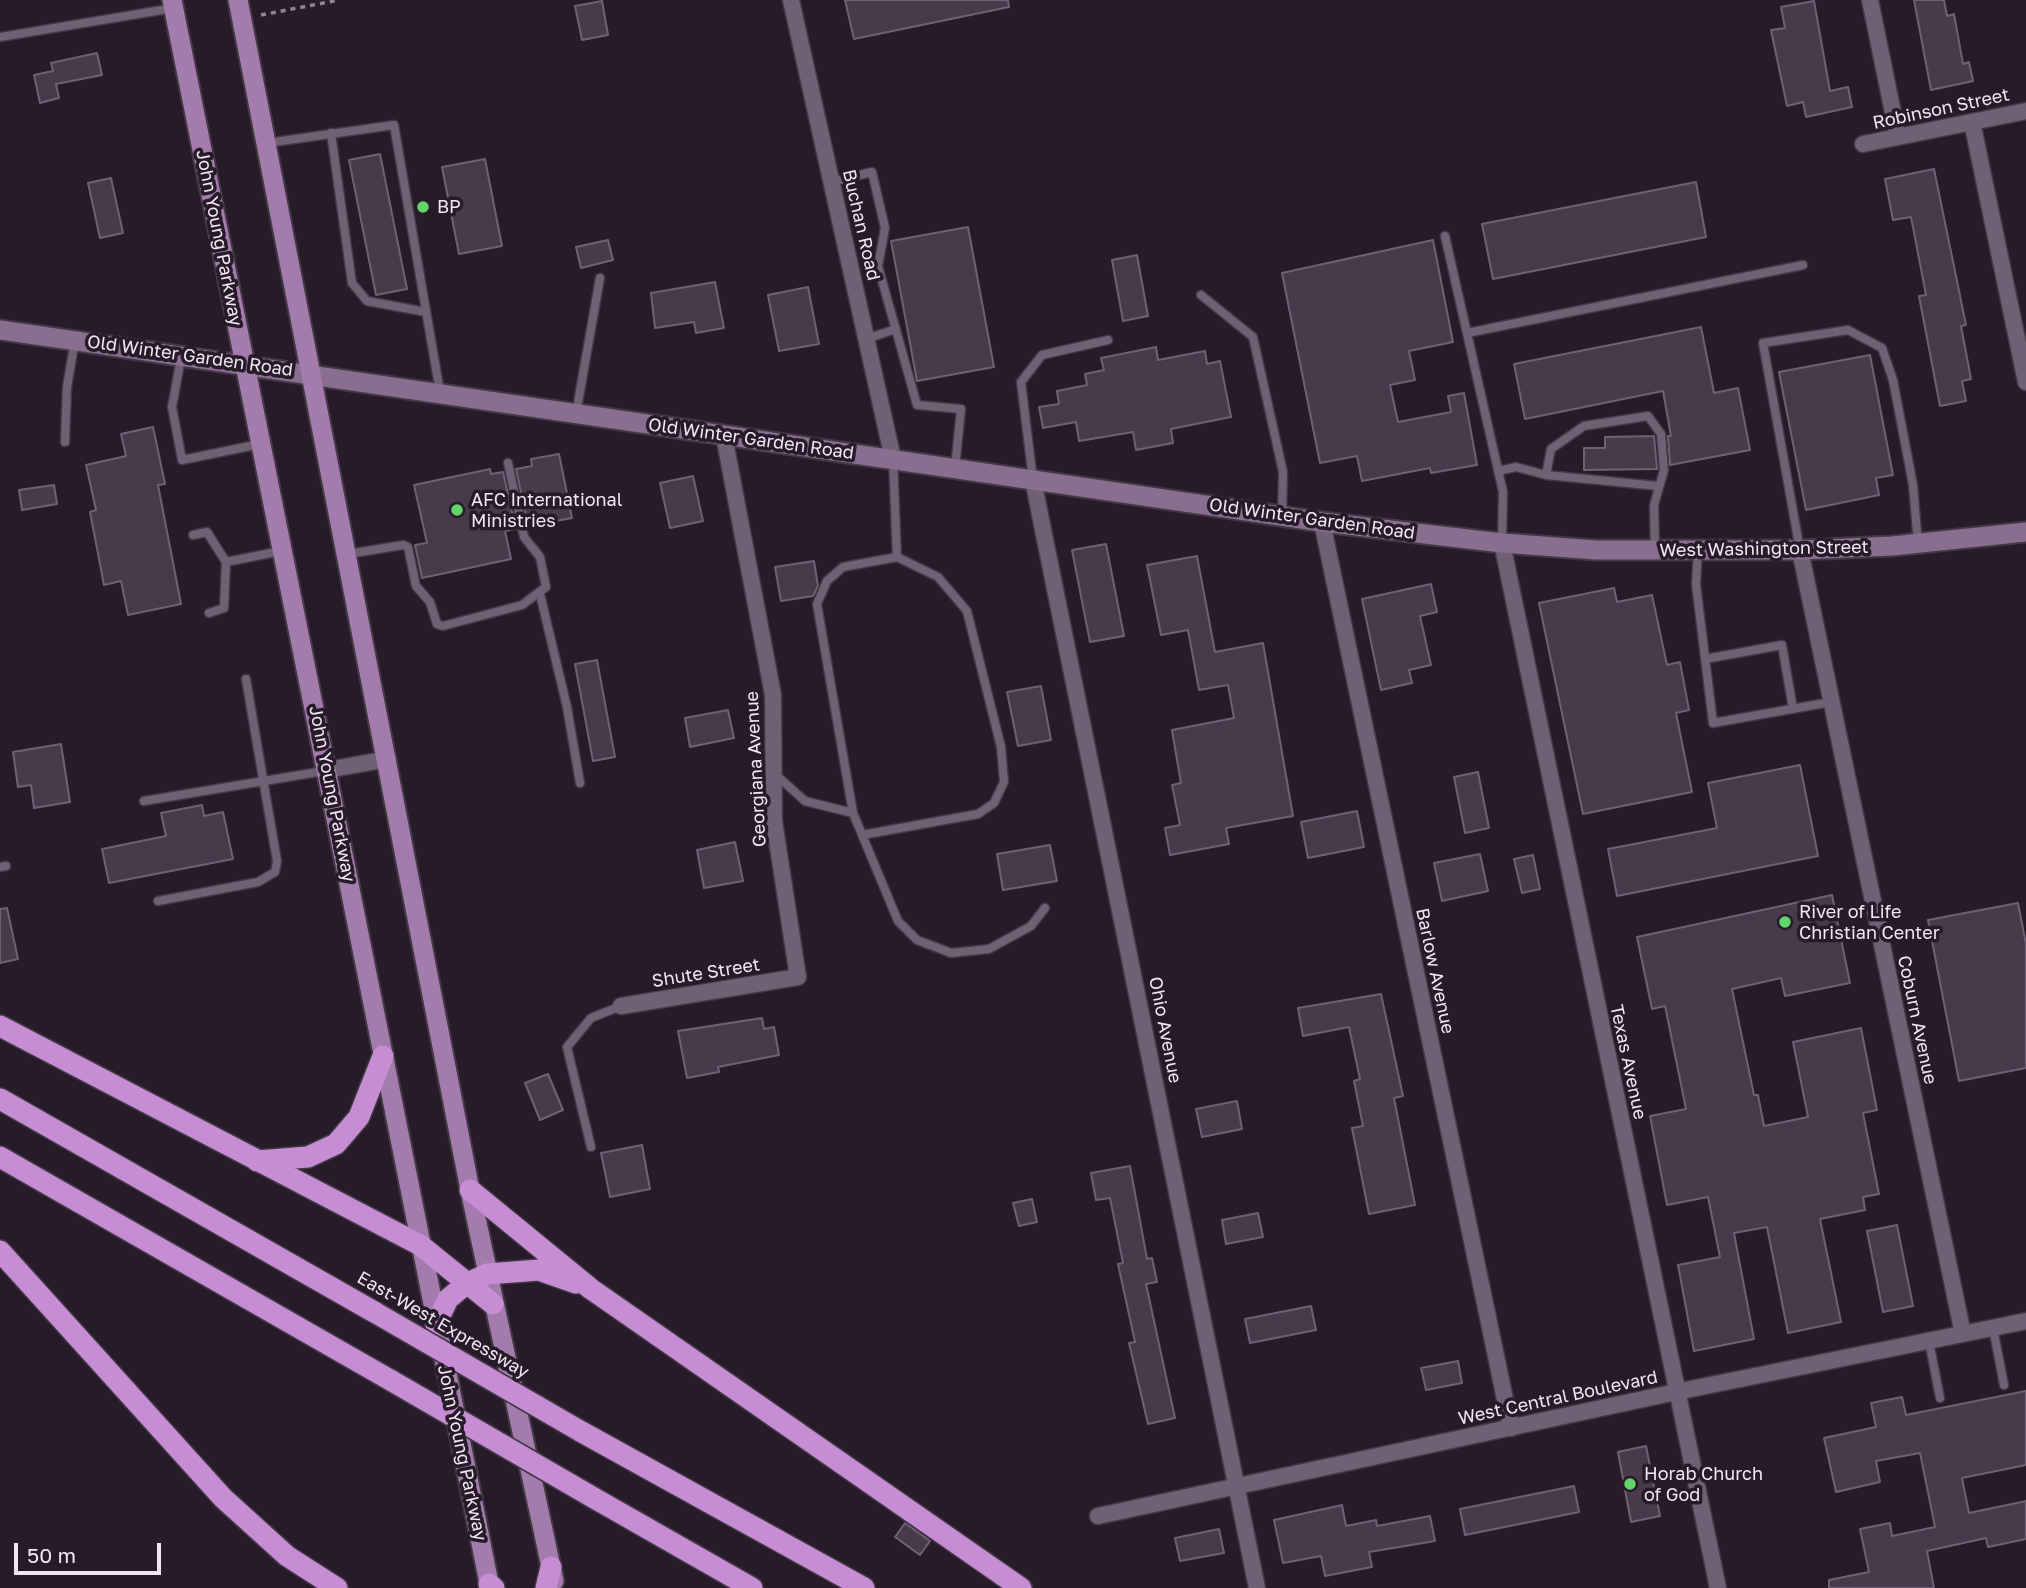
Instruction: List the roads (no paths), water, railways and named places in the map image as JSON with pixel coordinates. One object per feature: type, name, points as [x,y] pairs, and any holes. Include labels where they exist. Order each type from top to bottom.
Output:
[{"type":"highway","points":[[0,1026],[421,1245],[493,1304]]},
{"type":"highway","points":[[257,1161],[308,1157],[336,1144],[359,1117],[383,1056]]},
{"type":"highway","name":"East-West Expressway","points":[[0,1099],[580,1431],[864,1588]]},
{"type":"highway","points":[[0,1157],[752,1588]]},
{"type":"highway","points":[[470,1190],[591,1289],[1021,1588]]},
{"type":"highway","points":[[0,1251],[223,1498],[287,1556],[337,1588]]},
{"type":"highway","points":[[436,1324],[448,1299],[466,1284],[487,1273],[539,1270],[591,1289]]},
{"type":"main road","name":"John Young Parkway","points":[[173,4],[436,1324],[491,1586]]},
{"type":"main road","points":[[240,10],[470,1190],[551,1581]]},
{"type":"main road","name":"Old Winter Garden Road","points":[[0,330],[244,363],[724,436],[1322,522],[1502,543]]},
{"type":"main road","name":"West Washington Street","points":[[1502,543],[1655,551],[1800,550],[1917,544],[2026,532]]},
{"type":"street","name":"Buchan Road","points":[[790,0],[893,459]]},
{"type":"street","points":[[1870,0],[1898,137]]},
{"type":"street","name":"Robinson Street","points":[[1863,144],[2026,111]]},
{"type":"street","points":[[1972,122],[2026,382]]},
{"type":"street","name":"Georgiana Avenue","points":[[724,436],[728,470],[773,695],[774,821],[798,977]]},
{"type":"street","name":"Ohio Avenue","points":[[1033,480],[1257,1588]]},
{"type":"street","name":"Barlow Avenue","points":[[1322,522],[1511,1428]]},
{"type":"street","name":"Texas Avenue","points":[[1502,543],[1718,1588]]},
{"type":"street","name":"Coburn Avenue","points":[[1800,550],[1963,1334]]},
{"type":"street","points":[[327,770],[388,759]]},
{"type":"street","name":"Shute Street","points":[[621,1006],[798,977]]},
{"type":"street","name":"West Central Boulevard","points":[[1098,1516],[1676,1392],[2026,1321]]},
{"type":"lane","points":[[0,37],[173,4]]},
{"type":"lane","points":[[267,143],[394,124],[440,394]]},
{"type":"lane","points":[[331,134],[352,283],[367,302],[426,312]]},
{"type":"lane","points":[[831,182],[872,172],[885,228],[878,266],[917,405],[961,409],[955,468]]},
{"type":"lane","points":[[1445,236],[1503,492],[1502,543]]},
{"type":"lane","points":[[1468,333],[1803,265]]},
{"type":"lane","points":[[576,414],[600,278]]},
{"type":"lane","points":[[1201,295],[1253,337],[1283,472],[1282,516]]},
{"type":"lane","points":[[866,339],[896,329]]},
{"type":"lane","points":[[1800,550],[1763,343],[1848,330],[1882,348],[1893,380],[1913,485],[1917,544]]},
{"type":"lane","points":[[65,442],[67,387],[75,340]]},
{"type":"lane","points":[[1033,480],[1021,382],[1042,355],[1108,341]]},
{"type":"lane","points":[[182,355],[172,407],[182,460],[261,443]]},
{"type":"lane","points":[[1546,475],[1551,449],[1584,426],[1648,416],[1661,434],[1664,470],[1654,505],[1655,551]]},
{"type":"lane","points":[[893,459],[897,557]]},
{"type":"lane","points":[[348,554],[403,545],[408,547],[415,586],[430,603],[436,624],[443,626],[510,609],[540,594],[546,587],[540,557],[524,537],[508,463]]},
{"type":"lane","points":[[1498,471],[1516,467],[1546,475],[1658,485]]},
{"type":"lane","points":[[193,535],[206,532],[226,562],[224,608],[209,613]]},
{"type":"lane","points":[[226,562],[282,551]]},
{"type":"lane","points":[[1698,551],[1696,584],[1713,723],[1831,702]]},
{"type":"lane","points":[[862,835],[978,814],[994,803],[1004,782],[1001,747],[967,611],[938,577],[897,557],[844,567],[827,581],[817,604],[853,813],[862,835],[898,921],[918,940],[951,953],[989,949],[1031,926],[1045,908]]},
{"type":"lane","points":[[540,594],[567,707],[580,783]]},
{"type":"lane","points":[[1705,659],[1782,645],[1793,709]]},
{"type":"lane","points":[[158,901],[258,883],[275,872],[278,861],[246,679]]},
{"type":"lane","points":[[144,801],[327,770]]},
{"type":"lane","points":[[774,773],[805,801],[853,813]]},
{"type":"lane","points":[[591,1147],[567,1047],[591,1018],[621,1006]]},
{"type":"lane","points":[[1993,1328],[2004,1385]]},
{"type":"lane","points":[[1929,1341],[1940,1398]]},
{"type":"place","name":"BP","points":[[423,207]]},
{"type":"place","name":"AFC International Ministries","points":[[457,510]]},
{"type":"place","name":"River of Life Christian Center","points":[[1785,922]]},
{"type":"place","name":"Horab Church of God","points":[[1630,1484]]}]
